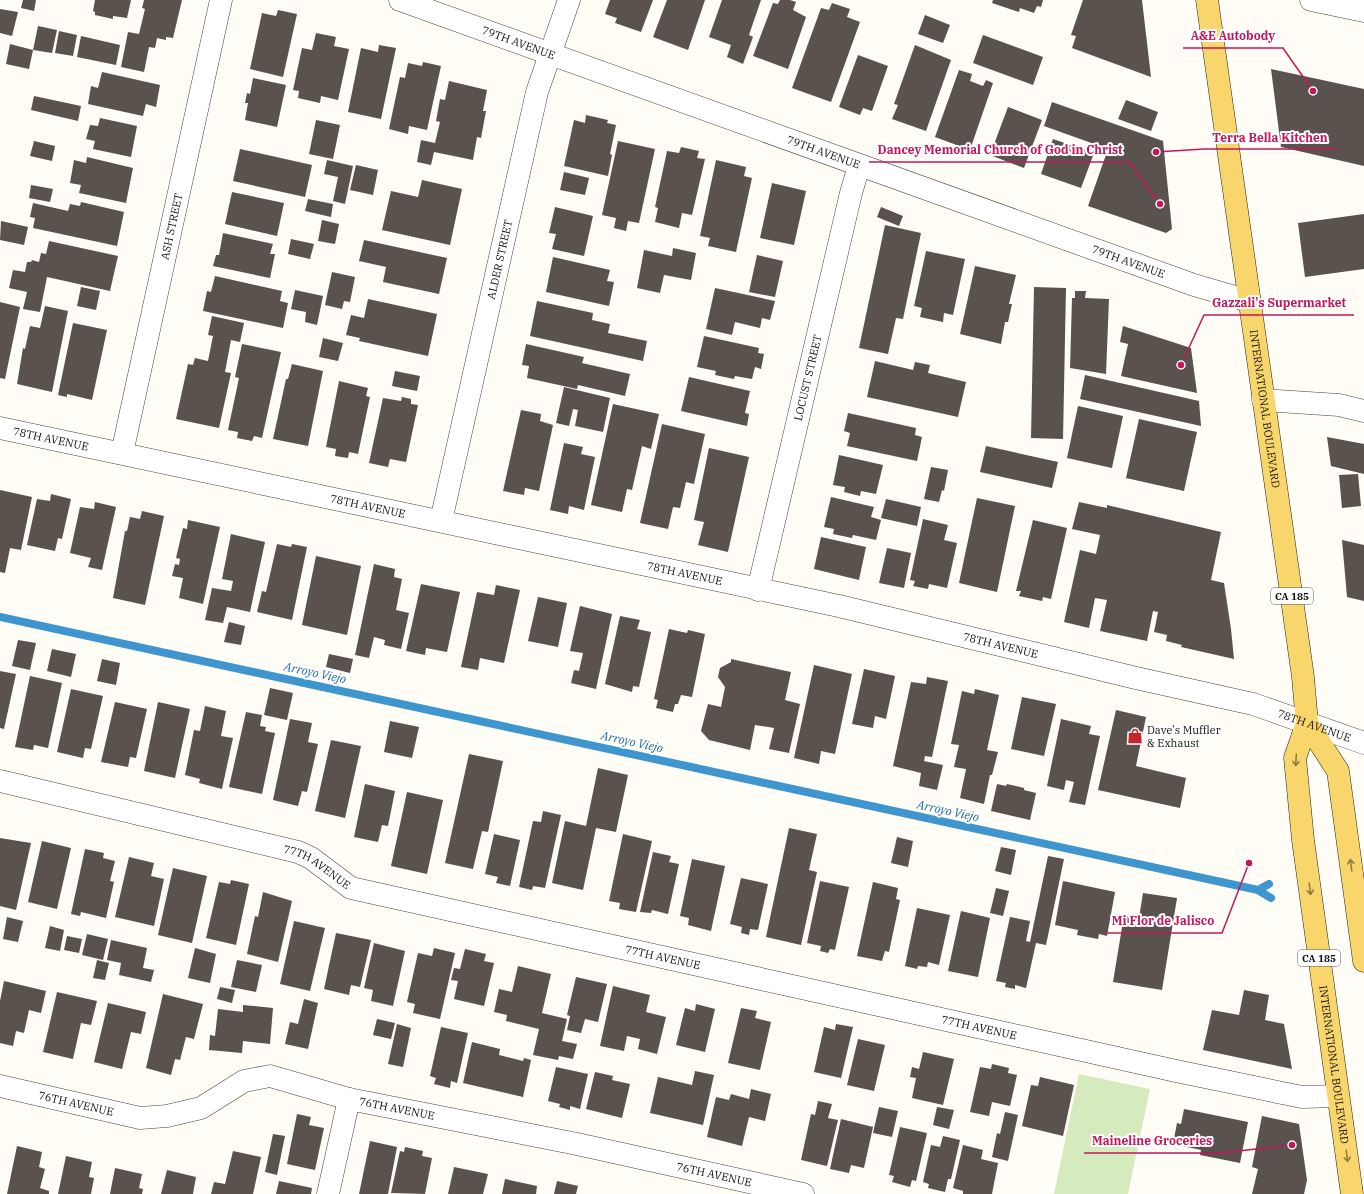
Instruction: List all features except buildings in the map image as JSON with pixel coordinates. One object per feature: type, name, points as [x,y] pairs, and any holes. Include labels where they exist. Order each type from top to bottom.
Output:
[{"type":"main road","name":"INTERNATIONAL BOULEVARD","points":[[1207,0],[1303,677],[1307,723],[1295,758],[1303,840],[1352,1194]]},
{"type":"main road","name":"INTERNATIONAL BOULEVARD","points":[[1307,723],[1338,771],[1363,950]]},
{"type":"street","name":"ASH STREET","points":[[122,454],[221,0]]},
{"type":"street","name":"79TH AVENUE","points":[[400,0],[549,55],[750,125],[859,166],[1194,285],[1249,301]]},
{"type":"street","name":"ALDER STREET","points":[[442,521],[537,92],[569,0]]},
{"type":"street","points":[[1310,0],[1364,11]]},
{"type":"street","name":"LOCUST STREET","points":[[758,590],[851,193],[859,166]]},
{"type":"street","points":[[1263,400],[1339,405],[1364,411]]},
{"type":"street","name":"78TH AVENUE","points":[[0,428],[839,606],[1136,678],[1253,704],[1364,744]]},
{"type":"street","name":"77TH AVENUE","points":[[0,781],[298,852],[311,858],[351,888],[1176,1071],[1302,1097],[1338,1096]]},
{"type":"street","name":"76TH AVENUE","points":[[0,1086],[140,1118],[167,1116],[201,1108],[244,1081],[270,1076],[349,1099],[577,1144],[803,1194]]},
{"type":"street","points":[[328,1194],[349,1099]]},
{"type":"green space","points":[[1079,1074],[1150,1089],[1128,1194],[1054,1194]]},
{"type":"waterway","name":"Arroyo Viejo","points":[[0,617],[1258,890],[1271,898]]},
{"type":"waterway","name":"Arroyo Viejo","points":[[1258,890],[1269,884]]},
{"type":"place","name":"A&E Autobody","points":[[1313,91]]},
{"type":"place","name":"Terra Bella Kitchen","points":[[1156,152]]},
{"type":"place","name":"Dancey Memorial Church of God in Christ","points":[[1160,204]]},
{"type":"place","name":"Gazzali's Supermarket","points":[[1181,365]]},
{"type":"place","name":"Dave's Muffler & Exhaust","points":[[1135,736]]},
{"type":"place","name":"Mi Flor de Jalisco","points":[[1249,863]]},
{"type":"place","name":"Maineline Groceries","points":[[1292,1145]]}]
